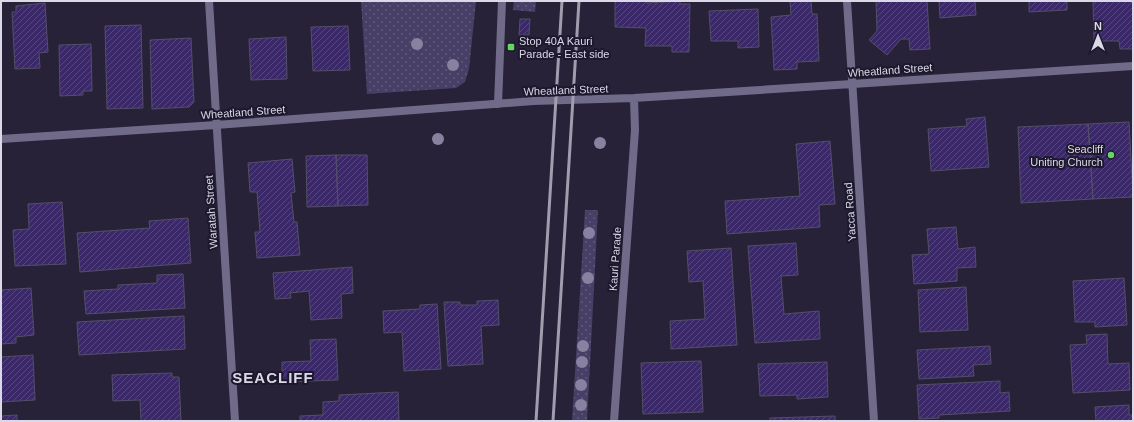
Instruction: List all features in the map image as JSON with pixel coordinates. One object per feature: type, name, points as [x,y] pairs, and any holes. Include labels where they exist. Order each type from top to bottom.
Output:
[{"type":"street","name":"Waratah Street","points":[[208,1],[235,421]]},
{"type":"street","points":[[498,104],[502,1]]},
{"type":"street","name":"Yacca Road","points":[[848,1],[874,421]]},
{"type":"street","name":"Wheatland Street","points":[[1,138],[216,125],[533,101],[634,98],[1133,66]]},
{"type":"street","name":"Kauri Parade","points":[[614,421],[635,130],[634,98]]},
{"type":"shaded area","points":[[361,1],[476,1],[469,69],[465,82],[456,88],[367,94]]},
{"type":"shaded area","points":[[514,1],[536,1],[535,12],[513,10]]},
{"type":"shaded area","points":[[585,210],[598,210],[587,421],[572,421]]},
{"type":"building","points":[[615,1],[647,1],[647,3],[680,1],[680,4],[690,4],[689,52],[672,52],[672,46],[645,46],[646,28],[615,27]]},
{"type":"building","points":[[790,1],[811,1],[812,14],[817,14],[819,61],[797,62],[797,69],[774,70],[771,17],[791,15]]},
{"type":"building","points":[[876,1],[927,1],[930,49],[910,50],[909,39],[901,39],[887,55],[869,40],[877,31]]},
{"type":"building","points":[[939,1],[975,1],[976,15],[940,18]]},
{"type":"building","points":[[1029,1],[1067,1],[1067,10],[1029,12]]},
{"type":"building","points":[[1093,1],[1133,1],[1133,49],[1120,49],[1119,41],[1094,41]]},
{"type":"building","points":[[45,3],[48,52],[39,53],[40,68],[15,69],[12,12],[16,12],[16,6]]},
{"type":"building","points":[[758,9],[759,47],[738,48],[738,41],[711,41],[709,11]]},
{"type":"building","points":[[520,19],[530,19],[529,35],[519,35]]},
{"type":"building","points":[[141,25],[143,108],[107,109],[105,26]]},
{"type":"building","points":[[348,26],[350,70],[313,71],[311,27]]},
{"type":"building","points":[[286,37],[287,79],[251,80],[249,39]]},
{"type":"building","points":[[191,38],[194,102],[189,107],[152,109],[150,40]]},
{"type":"building","points":[[91,44],[92,91],[83,91],[83,95],[60,96],[59,45]]},
{"type":"building","points":[[985,117],[989,167],[931,171],[928,129],[967,126],[966,119]]},
{"type":"building","name":"Seacliff Uniting Church","points":[[1129,122],[1133,197],[1093,199],[1088,124]]},
{"type":"building","points":[[1088,124],[1093,199],[1021,203],[1018,127]]},
{"type":"building","points":[[830,141],[835,204],[819,205],[820,227],[727,234],[725,201],[800,196],[796,144]]},
{"type":"building","points":[[336,155],[367,155],[368,205],[338,206]]},
{"type":"building","points":[[336,155],[338,206],[307,207],[306,156]]},
{"type":"building","points":[[292,159],[295,192],[291,193],[294,222],[297,222],[300,255],[257,258],[255,232],[260,232],[257,192],[250,192],[248,163]]},
{"type":"building","points":[[62,202],[66,264],[15,266],[13,230],[29,229],[28,204]]},
{"type":"building","points":[[188,218],[191,263],[80,272],[77,233],[150,228],[149,221]]},
{"type":"building","points":[[956,227],[958,249],[975,247],[976,267],[957,268],[957,281],[914,284],[912,255],[929,254],[927,229]]},
{"type":"building","points":[[796,243],[798,275],[781,276],[784,314],[819,311],[820,339],[755,343],[748,246]]},
{"type":"building","points":[[731,248],[737,345],[671,349],[670,321],[705,319],[703,281],[689,282],[687,251]]},
{"type":"building","points":[[352,267],[353,293],[341,294],[342,318],[311,320],[309,291],[290,293],[291,298],[275,299],[273,273]]},
{"type":"building","points":[[183,274],[185,308],[86,314],[84,291],[118,289],[118,285],[157,283],[157,275]]},
{"type":"building","points":[[1124,278],[1127,325],[1095,327],[1095,322],[1075,322],[1073,281]]},
{"type":"building","points":[[966,287],[968,330],[920,332],[918,290]]},
{"type":"building","points":[[31,288],[34,335],[16,337],[16,343],[1,344],[1,290]]},
{"type":"building","points":[[498,300],[499,325],[481,326],[483,364],[448,366],[444,302],[460,302],[460,305],[477,305],[477,301]]},
{"type":"building","points":[[437,304],[441,369],[404,371],[402,332],[384,333],[383,311],[420,309],[420,305]]},
{"type":"building","points":[[184,316],[185,349],[79,355],[77,322]]},
{"type":"building","points":[[1107,334],[1108,364],[1129,363],[1130,390],[1073,393],[1070,345],[1087,344],[1086,335]]},
{"type":"building","points":[[336,339],[338,380],[282,382],[282,362],[311,361],[310,340]]},
{"type":"building","points":[[990,346],[991,364],[973,365],[974,376],[919,379],[917,350]]},
{"type":"building","points":[[33,355],[35,400],[1,402],[1,357]]},
{"type":"building","points":[[701,361],[703,412],[643,414],[641,363]]},
{"type":"building","points":[[827,362],[828,397],[797,399],[797,395],[760,396],[758,364]]},
{"type":"building","points":[[172,373],[172,377],[179,377],[181,421],[141,421],[140,400],[113,401],[112,375]]},
{"type":"building","points":[[1000,381],[1000,393],[1009,392],[1010,411],[939,415],[939,418],[919,419],[917,385]]},
{"type":"building","points":[[398,392],[399,421],[300,421],[300,416],[323,415],[323,402],[339,401],[339,395]]},
{"type":"building","points":[[1129,405],[1129,415],[1133,415],[1133,421],[1096,421],[1095,407]]},
{"type":"building","points":[[17,415],[17,421],[1,421],[1,416]]},
{"type":"building","points":[[835,416],[835,421],[770,421],[770,418]]},
{"type":"railway","points":[[536,421],[562,1]]},
{"type":"railway","points":[[553,421],[579,1]]},
{"type":"place","name":"Stop 40A Kauri Parade - East side","points":[[511,47]]},
{"type":"place","name":"Seacliff Uniting Church","points":[[1111,155]]},
{"type":"district","name":"SEACLIFF","points":[[273,377]]}]
